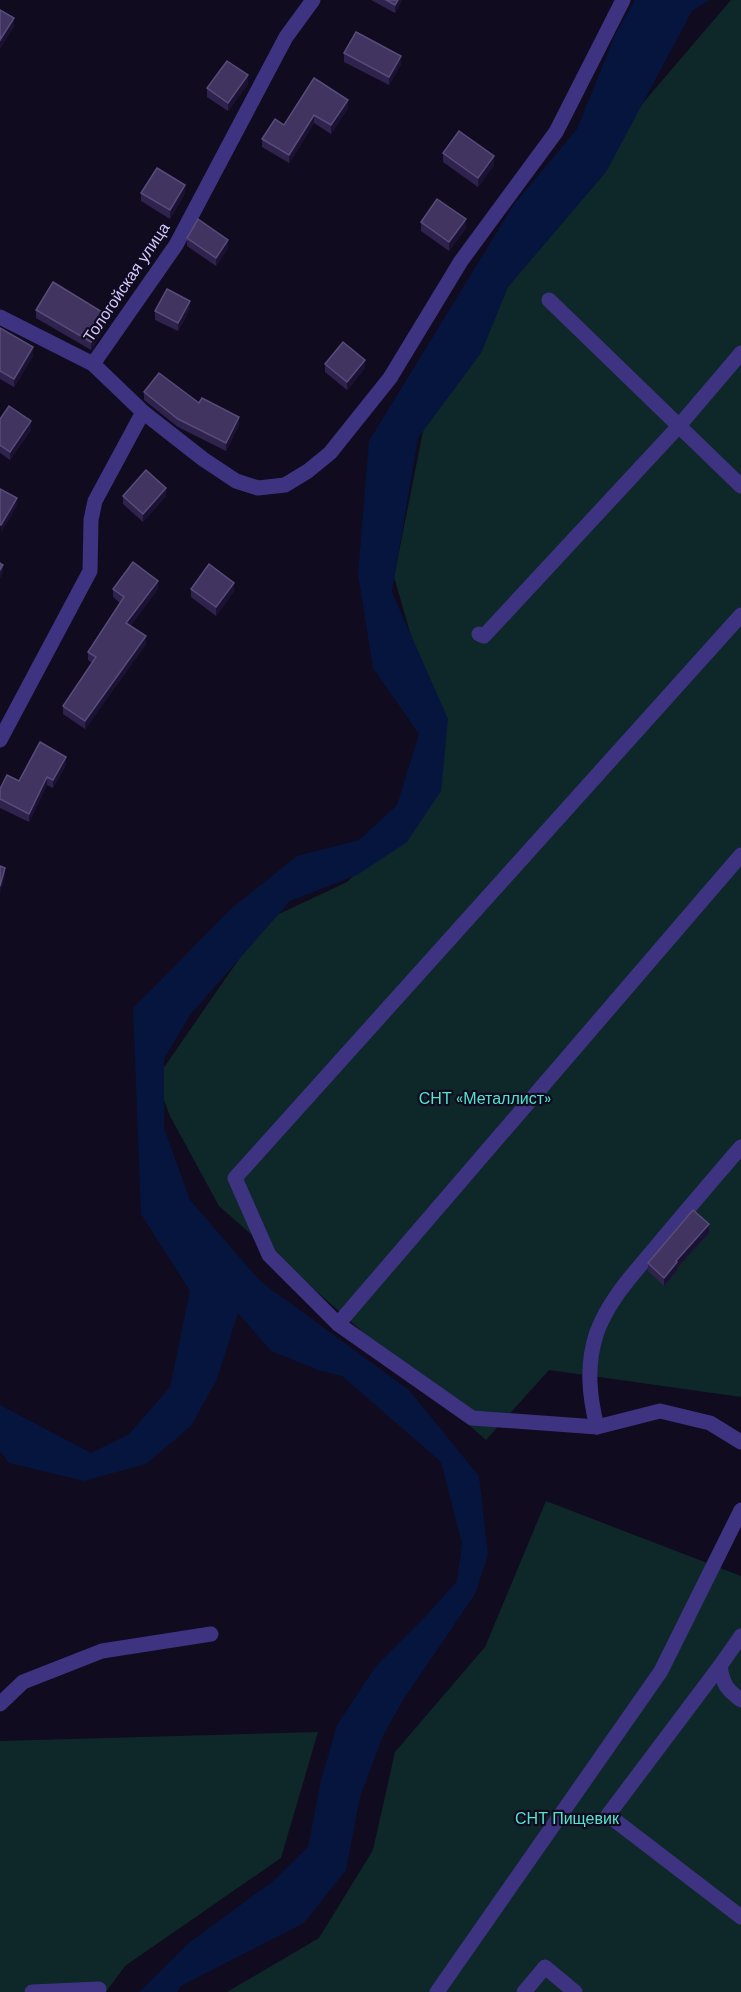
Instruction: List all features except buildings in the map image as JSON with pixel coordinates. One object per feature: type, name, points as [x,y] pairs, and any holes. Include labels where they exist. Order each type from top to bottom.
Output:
[{"type":"street","name":"Тологойская улица","points":[[313,0],[286,37],[176,244],[93,364],[143,412],[203,459],[236,481],[258,488],[285,485],[330,453],[390,378],[461,261],[555,132],[623,0]]},
{"type":"street","points":[[549,300],[741,486]]},
{"type":"street","points":[[0,317],[93,364]]},
{"type":"street","points":[[479,634],[484,636],[678,427],[741,353]]},
{"type":"street","points":[[0,740],[90,571],[91,520],[95,501],[143,412]]},
{"type":"street","points":[[741,615],[235,1178],[269,1255],[338,1324],[472,1418],[597,1428],[660,1411],[710,1423],[741,1442]]},
{"type":"street","points":[[338,1324],[741,855]]},
{"type":"street","points":[[597,1428],[591,1401],[589,1373],[597,1333],[606,1311],[628,1280],[741,1147]]},
{"type":"street","points":[[437,1992],[661,1671],[741,1510]]},
{"type":"street","points":[[0,1704],[23,1682],[102,1651],[211,1634]]},
{"type":"street","points":[[741,1636],[608,1815],[741,1917]]},
{"type":"street","points":[[720,1666],[722,1682],[741,1700]]},
{"type":"street","points":[[524,1992],[545,1966],[575,1992]]},
{"type":"street","points":[[32,1992],[99,1989]]},
{"type":"green space","name":"СНТ «Металлист»","points":[[731,0],[741,0],[741,1397],[549,1370],[486,1440],[219,1206],[170,1116],[156,1079],[266,920],[347,882],[421,814],[425,684],[394,577],[423,431],[525,241]]},
{"type":"green space","name":"СНТ Пищевик","points":[[546,1501],[741,1576],[741,1992],[227,1992],[319,1938],[373,1850],[395,1752],[485,1647]]},
{"type":"green space","points":[[318,1732],[281,1858],[125,1966],[106,1992],[0,1992],[0,1741]]},
{"type":"water","points":[[635,0],[710,0],[692,11],[606,172],[508,287],[481,353],[418,438],[392,592],[448,719],[441,791],[407,842],[357,875],[290,901],[190,1015],[164,1059],[164,1128],[190,1200],[260,1281],[409,1390],[479,1476],[488,1555],[475,1594],[403,1700],[383,1736],[360,1797],[346,1870],[304,1923],[181,1986],[177,1992],[139,1992],[190,1942],[273,1881],[308,1847],[321,1780],[337,1725],[376,1666],[457,1581],[462,1544],[441,1462],[342,1376],[321,1371],[271,1351],[238,1313],[217,1379],[191,1426],[146,1464],[84,1481],[9,1463],[0,1451],[0,1405],[91,1453],[129,1434],[170,1387],[190,1291],[141,1214],[133,1008],[232,908],[297,856],[359,840],[397,805],[419,734],[373,668],[358,574],[369,441],[514,204],[577,129],[615,35]]}]
